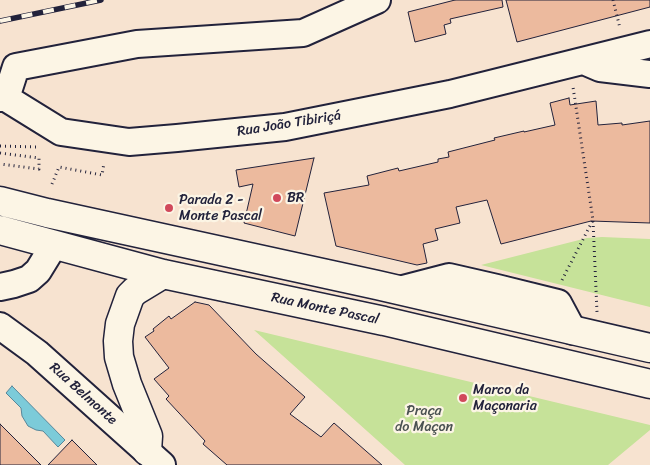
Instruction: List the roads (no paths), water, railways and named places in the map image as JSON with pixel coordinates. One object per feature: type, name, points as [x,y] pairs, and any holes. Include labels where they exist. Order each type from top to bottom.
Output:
[{"type":"main road","points":[[2,202],[650,348]]},
{"type":"main road","name":"Rua Monte Pascal","points":[[0,230],[163,274],[384,321],[650,384]]},
{"type":"main road","points":[[155,458],[127,384],[119,357],[118,340],[120,324],[130,296],[163,274]]},
{"type":"street","points":[[3,98],[16,67],[137,44],[303,33],[377,0]]},
{"type":"street","name":"Rua João Tibiriçá","points":[[3,98],[61,132],[129,142],[226,134],[285,127],[450,94],[650,44]]},
{"type":"street","points":[[583,61],[600,68],[650,74]]},
{"type":"street","points":[[0,288],[29,279],[38,271],[54,245]]},
{"type":"street","name":"Rua Belmonte","points":[[0,326],[37,353],[155,458]]},
{"type":"water","points":[[12,386],[65,440],[58,447],[43,431],[28,426],[22,416],[21,408],[6,393]]},
{"type":"railway","points":[[0,21],[101,0]]},
{"type":"place","name":"BR","points":[[277,198]]},
{"type":"place","name":"Parada 2 - Monte Pascal","points":[[169,208]]},
{"type":"place","name":"Marco da Maçonaria","points":[[463,398]]},
{"type":"park label","name":"Praça do Maçon","points":[[424,420]]}]
